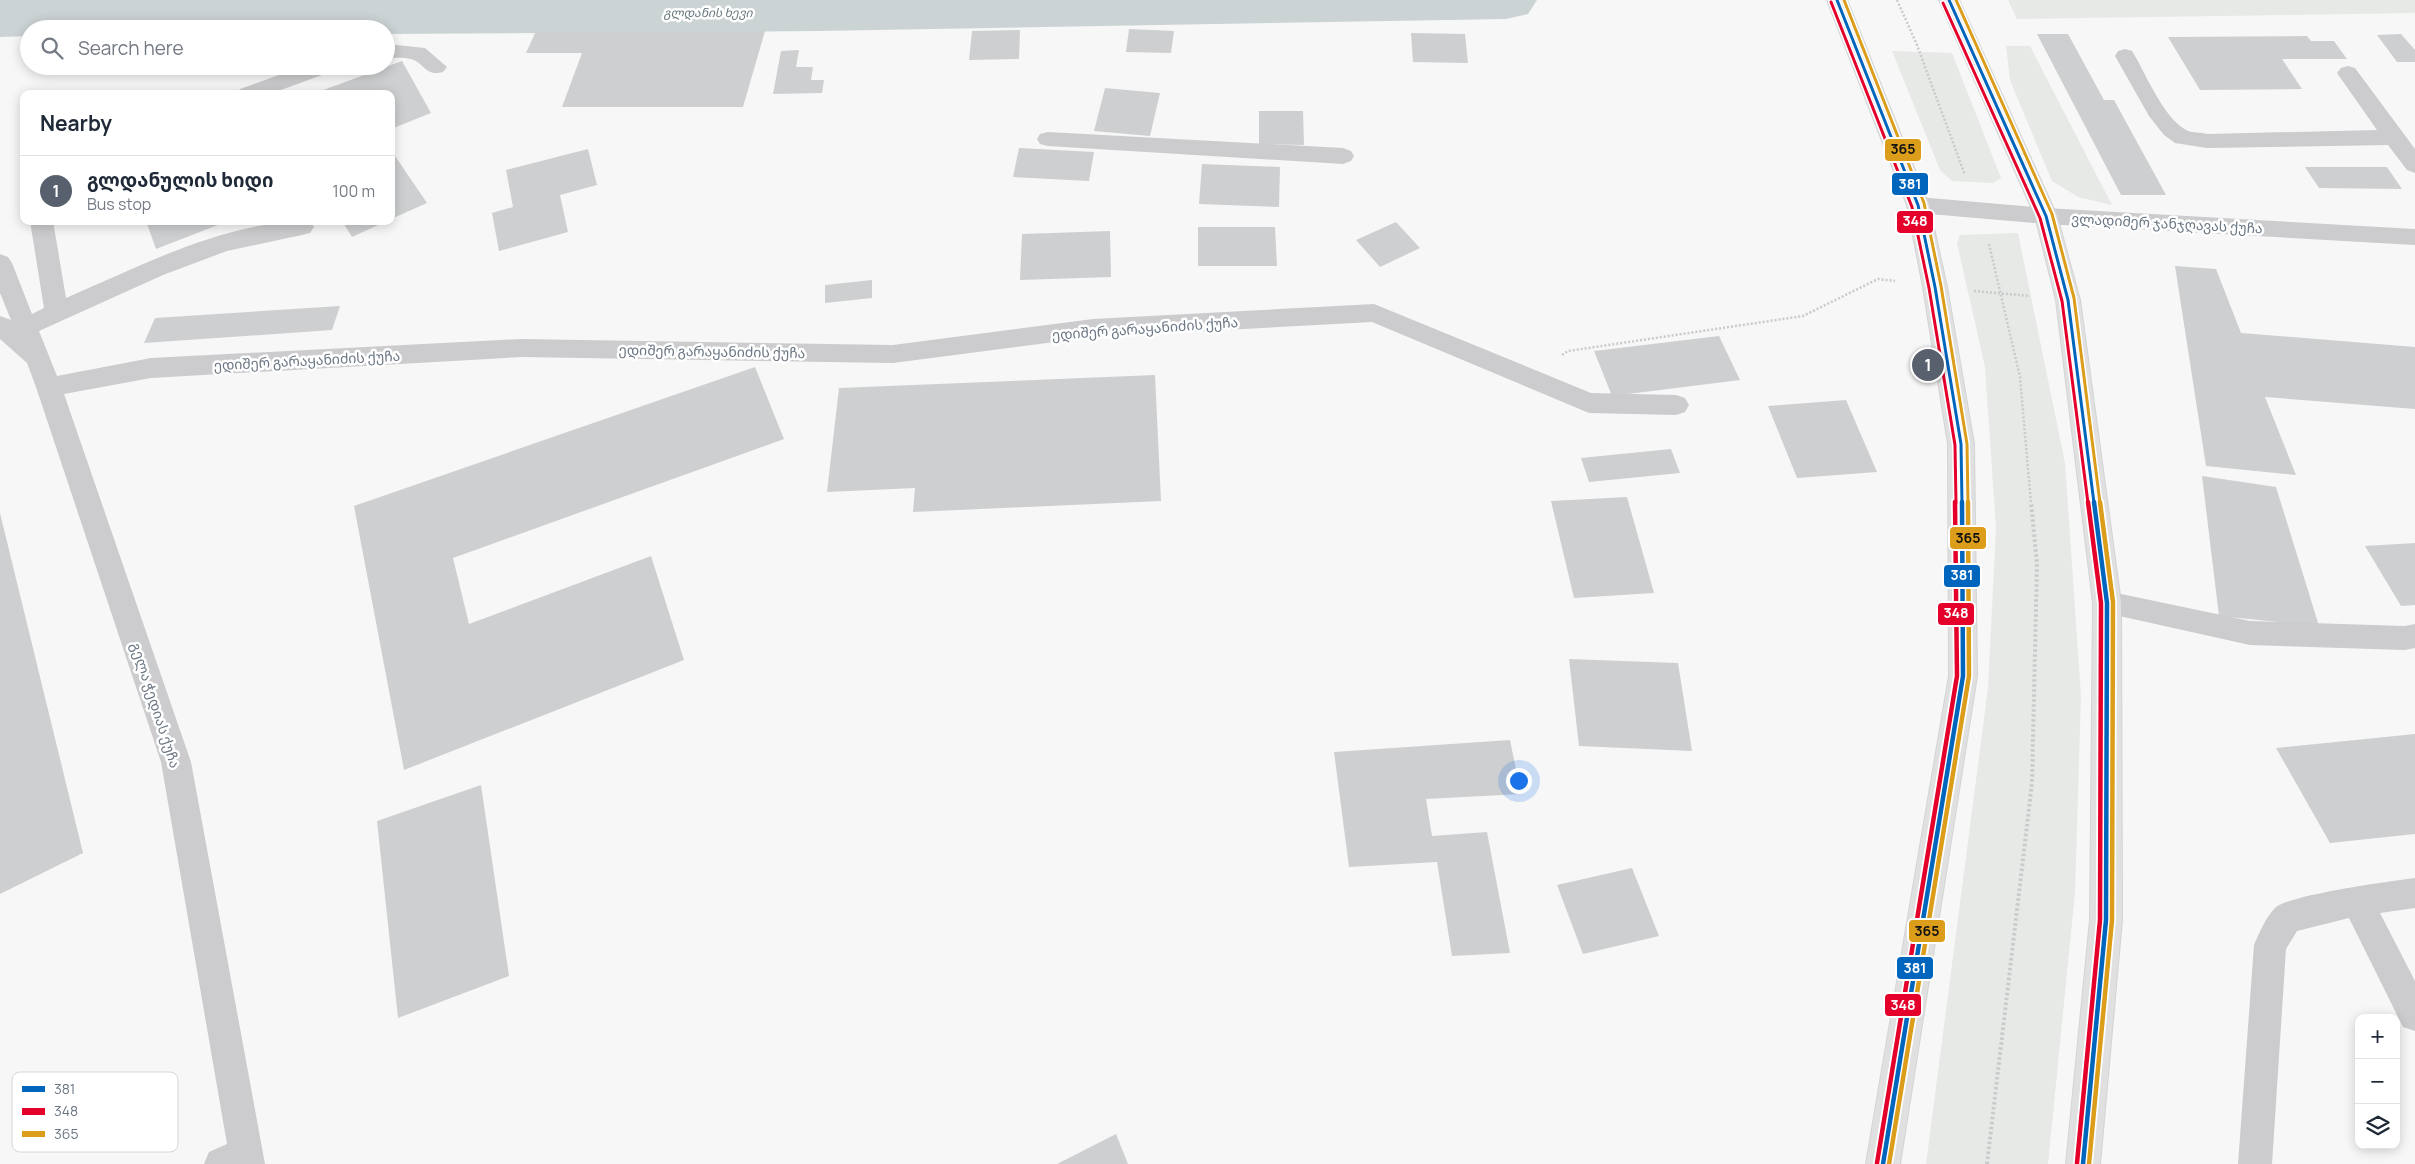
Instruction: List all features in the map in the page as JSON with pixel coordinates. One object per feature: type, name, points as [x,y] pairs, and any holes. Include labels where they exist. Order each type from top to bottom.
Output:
[{"type":"main road","points":[[1837,0],[1918,205],[1935,287],[1961,444],[1963,676],[1883,1164]]},
{"type":"main road","points":[[1950,0],[2046,216],[2068,300],[2107,603],[2106,920],[2083,1164]]},
{"type":"street","points":[[395,52],[418,53],[436,66]]},
{"type":"street","points":[[2125,56],[2157,111],[2171,130],[2181,137],[2207,141],[2394,137]]},
{"type":"street","points":[[2348,73],[2415,165]]},
{"type":"street","points":[[259,90],[301,75]]},
{"type":"street","points":[[1048,139],[1343,156]]},
{"type":"street","name":"ვლადიმერ ჯანჯღავას ქუჩა","points":[[1918,205],[2046,216],[2415,237]]},
{"type":"street","points":[[42,225],[57,313]]},
{"type":"street","points":[[13,326],[57,313],[155,269],[223,242],[302,227]]},
{"type":"street","name":"გელა ჭედიას ქუჩა","points":[[0,263],[13,326],[38,359],[49,387],[176,762],[238,1160]]},
{"type":"street","name":"ედიშერ გარაყანიძის ქუჩა","points":[[49,387],[150,368],[522,348],[893,354],[1093,328],[1374,313],[1532,378]]},
{"type":"street","points":[[1532,378],[1588,403],[1676,405]]},
{"type":"street","points":[[2107,603],[2250,633],[2405,638],[2415,636]]},
{"type":"street","points":[[2255,1164],[2270,945],[2287,918],[2356,901],[2415,892]]},
{"type":"street","points":[[2356,901],[2415,1015]]},
{"type":"path","points":[[1897,0],[1917,45],[1986,229],[2020,377],[2037,564],[2032,783],[1987,1164]]},
{"type":"path","points":[[1532,378],[1568,351],[1803,316],[1878,278],[1935,287],[2068,300]]},
{"type":"shaded area","points":[[2008,0],[2415,0],[2415,13],[2017,19]]},
{"type":"shaded area","points":[[2006,46],[2030,46],[2112,205],[2078,197],[2052,181],[2010,80]]},
{"type":"shaded area","points":[[1892,51],[1952,53],[2001,178],[1993,183],[1952,181],[1940,170]]},
{"type":"shaded area","points":[[2018,233],[2065,463],[2081,696],[2075,893],[2048,1164],[1926,1164],[1988,688],[1996,528],[1985,367],[1957,243],[1960,235]]},
{"type":"building","points":[[1129,29],[1174,31],[1171,53],[1126,52]]},
{"type":"building","points":[[1020,30],[1019,59],[969,60],[972,31]]},
{"type":"building","points":[[536,31],[765,31],[743,107],[562,107],[582,53],[526,53]]},
{"type":"building","points":[[1411,33],[1465,34],[1468,63],[1413,62]]},
{"type":"building","points":[[2037,34],[2068,34],[2104,100],[2114,100],[2166,195],[2121,195]]},
{"type":"building","points":[[2401,34],[2415,50],[2415,62],[2397,62],[2377,35]]},
{"type":"building","points":[[2307,36],[2311,41],[2334,41],[2347,59],[2282,59],[2302,89],[2200,90],[2168,37]]},
{"type":"building","points":[[799,50],[796,67],[813,67],[811,80],[824,80],[822,93],[773,94],[781,51]]},
{"type":"building","points":[[402,61],[431,113],[395,127],[395,90],[323,90],[364,75],[395,75],[395,64]]},
{"type":"building","points":[[1105,88],[1160,93],[1150,136],[1094,131]]},
{"type":"building","points":[[1259,111],[1303,111],[1304,145],[1259,144]]},
{"type":"building","points":[[1019,148],[1094,152],[1089,181],[1013,177]]},
{"type":"building","points":[[588,149],[597,185],[560,195],[568,232],[499,251],[492,213],[513,207],[506,170]]},
{"type":"building","points":[[395,156],[427,203],[395,217]]},
{"type":"building","points":[[1202,164],[1280,167],[1279,207],[1199,204]]},
{"type":"building","points":[[2305,167],[2387,167],[2402,189],[2319,188]]},
{"type":"building","points":[[1396,222],[1420,248],[1380,267],[1356,240]]},
{"type":"building","points":[[147,225],[218,225],[156,249]]},
{"type":"building","points":[[344,225],[378,225],[352,237]]},
{"type":"building","points":[[1198,227],[1275,227],[1277,266],[1198,266]]},
{"type":"building","points":[[1110,231],[1111,277],[1020,280],[1022,234]]},
{"type":"building","points":[[2175,266],[2216,269],[2241,333],[2415,347],[2415,409],[2265,397],[2296,475],[2206,466]]},
{"type":"building","points":[[872,280],[872,298],[825,303],[825,285]]},
{"type":"building","points":[[340,306],[332,330],[144,343],[155,318]]},
{"type":"building","points":[[1719,336],[1740,380],[1612,396],[1594,351]]},
{"type":"building","points":[[755,367],[784,439],[453,558],[469,624],[651,556],[684,660],[404,770],[354,506]]},
{"type":"building","points":[[1155,375],[1161,501],[913,512],[915,488],[827,492],[839,388]]},
{"type":"building","points":[[1846,400],[1877,472],[1797,478],[1768,406]]},
{"type":"building","points":[[1671,449],[1680,473],[1589,482],[1581,458]]},
{"type":"building","points":[[2202,476],[2276,487],[2319,626],[2219,616]]},
{"type":"building","points":[[1627,497],[1654,593],[1574,598],[1551,501]]},
{"type":"building","points":[[0,513],[83,853],[0,894]]},
{"type":"building","points":[[2415,543],[2415,605],[2401,606],[2365,546]]},
{"type":"building","points":[[1569,659],[1678,663],[1692,751],[1579,746]]},
{"type":"building","points":[[2415,734],[2415,834],[2330,843],[2276,748]]},
{"type":"building","points":[[1510,740],[1521,794],[1426,799],[1432,836],[1487,832],[1510,953],[1452,956],[1437,862],[1349,867],[1334,752]]},
{"type":"building","points":[[481,785],[509,976],[398,1018],[377,821]]},
{"type":"building","points":[[1632,868],[1659,936],[1583,954],[1557,885]]},
{"type":"building","points":[[1116,1134],[1128,1164],[1057,1164]]},
{"type":"waterway","name":"გლდანის ხევი","points":[[0,17],[819,11],[1506,0]]},
{"type":"transit line","name":"381","points":[[1837,0],[1918,205],[1935,287],[1961,444],[1963,676],[1883,1164]]},
{"type":"transit line","name":"365","points":[[1844,0],[1924,203],[1941,286],[1967,444],[1969,676],[1889,1164]]},
{"type":"transit line","name":"381","points":[[1949,0],[2046,216],[2068,300],[2107,603],[2106,920],[2083,1164]]},
{"type":"transit line","name":"365","points":[[1956,0],[2052,214],[2074,298],[2113,602],[2112,920],[2089,1164]]},
{"type":"transit line","name":"348","points":[[1831,2],[1912,207],[1929,288],[1955,445],[1957,676],[1877,1163]]},
{"type":"transit line","name":"348","points":[[1943,3],[2040,218],[2062,301],[2101,603],[2100,920],[2077,1163]]},
{"type":"place","name":"გლდანულის ხიდი","points":[[1928,365]]}]
